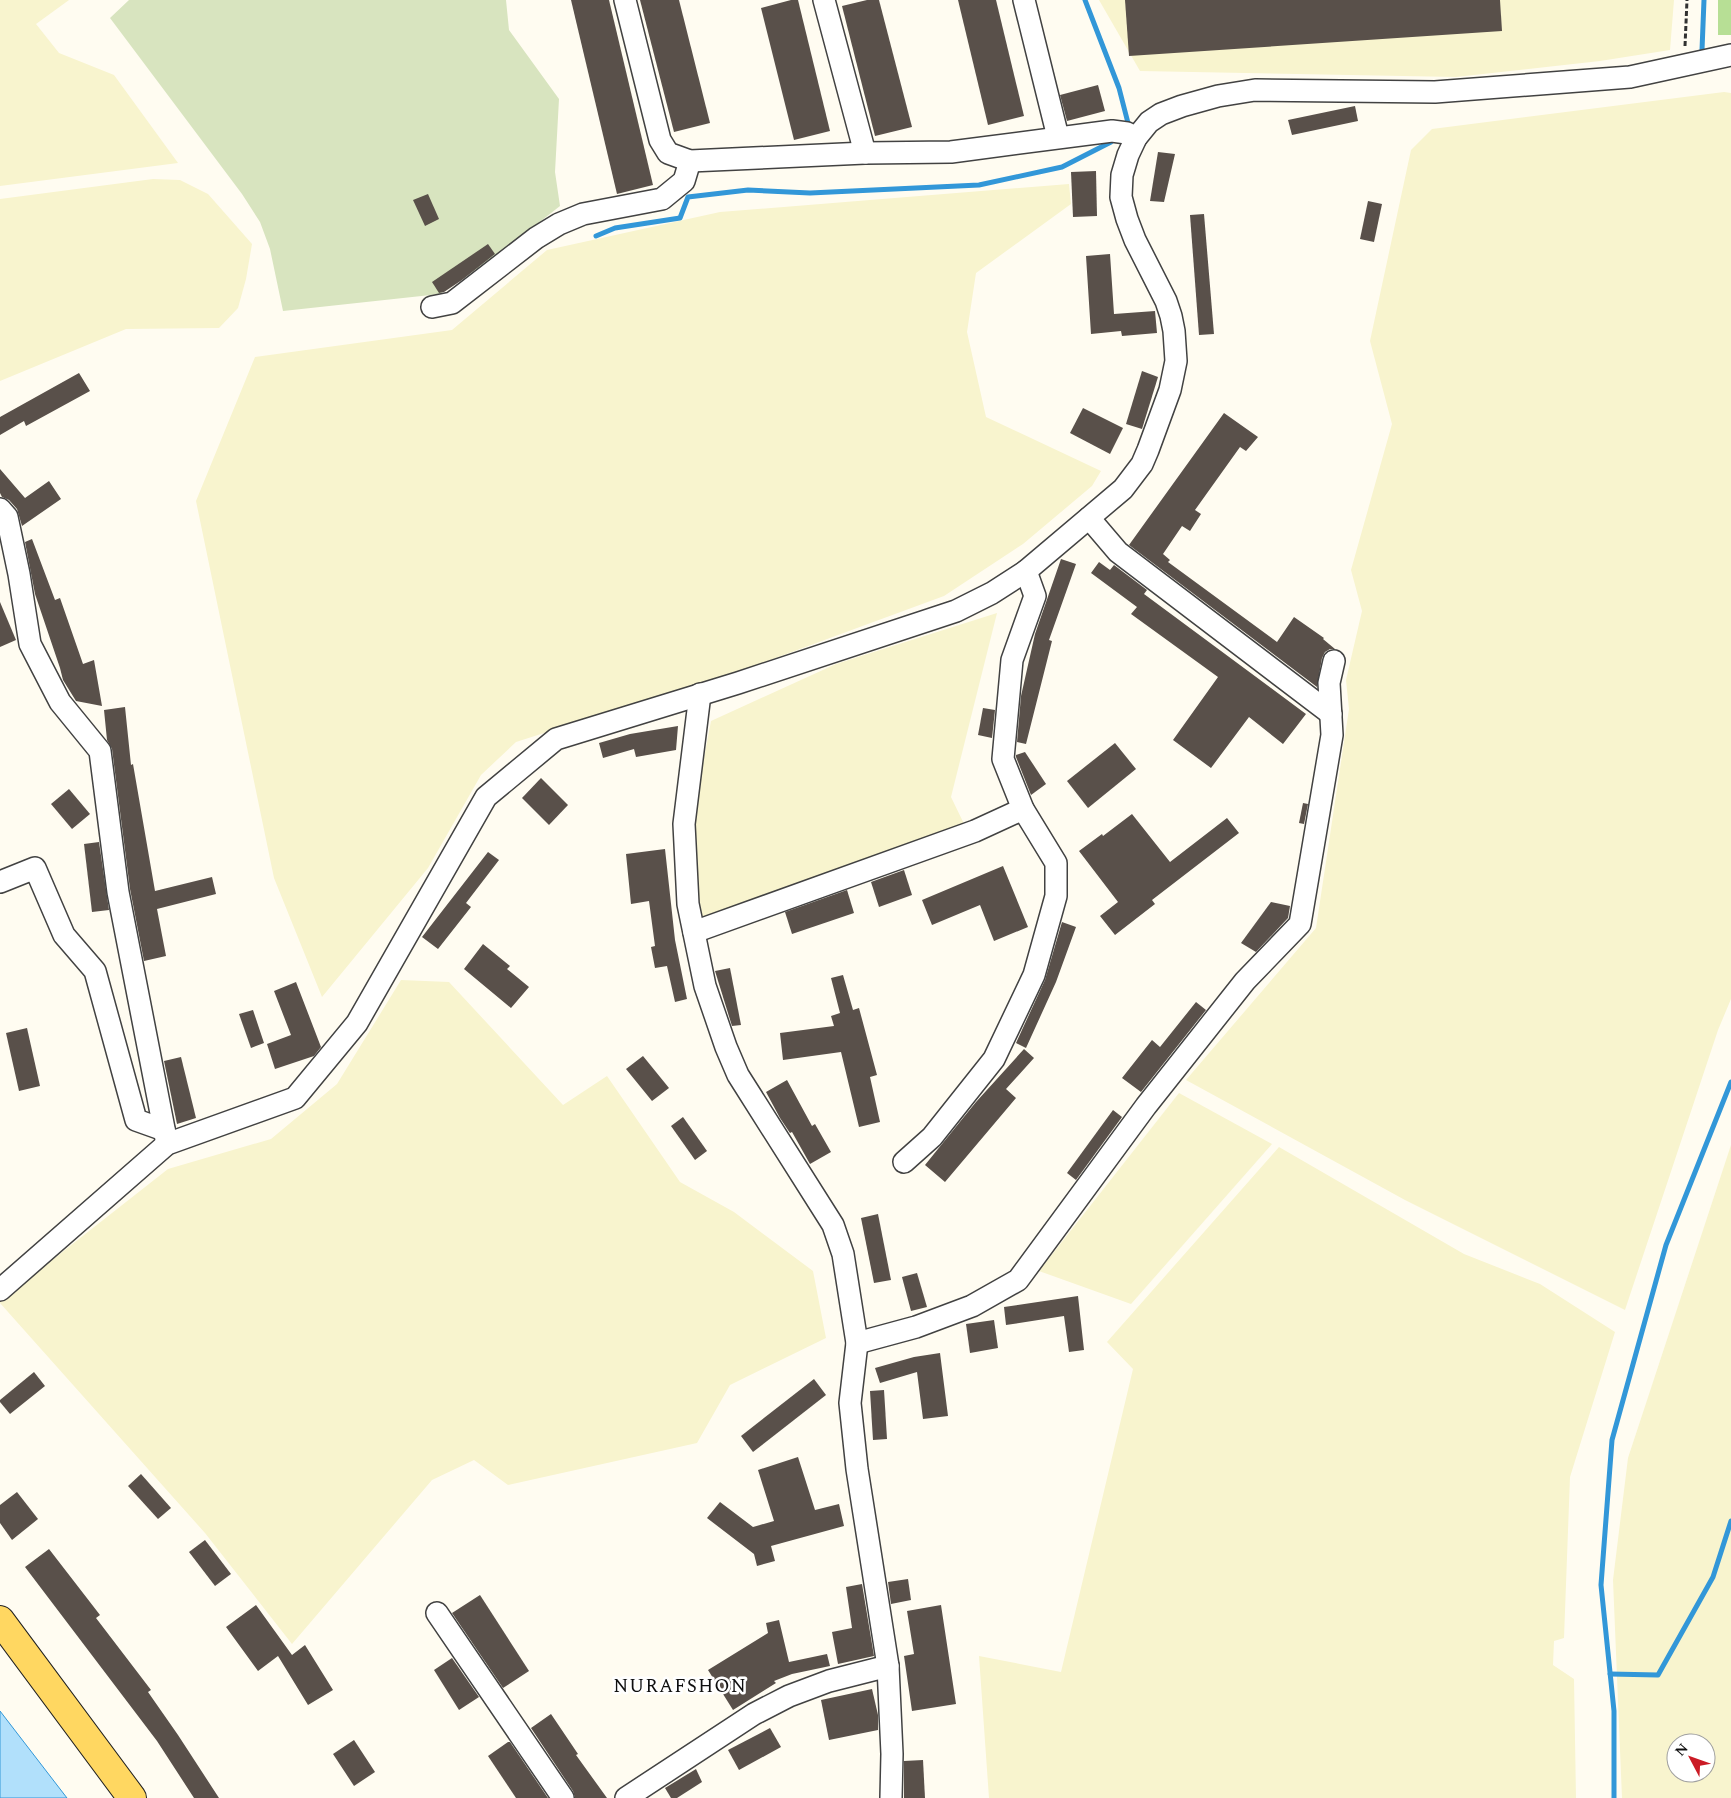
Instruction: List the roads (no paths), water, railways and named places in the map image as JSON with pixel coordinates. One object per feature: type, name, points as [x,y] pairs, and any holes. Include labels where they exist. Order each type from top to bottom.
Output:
[{"type":"main road","points":[[0,1620],[132,1798]]},
{"type":"street","points":[[625,0],[660,140],[668,152],[678,158],[690,161],[865,153],[951,152],[1058,137],[1125,134],[1168,111],[1218,96],[1255,90],[1434,92],[1630,77],[1731,55]]},
{"type":"street","points":[[824,0],[865,153]]},
{"type":"street","points":[[1024,0],[1058,137]]},
{"type":"street","points":[[0,1290],[165,1137],[295,1098],[357,1023],[486,797],[556,739],[956,611],[992,593],[1026,572],[1123,489],[1142,464],[1168,398],[1176,361],[1174,331],[1166,301],[1135,240],[1123,208],[1122,175],[1128,155],[1125,134]]},
{"type":"street","points":[[432,307],[452,303],[536,238],[559,224],[584,214],[662,199],[684,182],[690,161]]},
{"type":"street","points":[[0,509],[7,517],[9,576],[30,644],[60,702],[100,751],[118,892],[165,1137]]},
{"type":"street","points":[[1088,518],[1118,552],[1331,714]]},
{"type":"street","points":[[904,1162],[932,1137],[994,1059],[1034,976],[1056,896],[1056,863],[1023,808],[1002,759],[1012,660],[1035,596],[1026,572]]},
{"type":"street","points":[[857,1343],[916,1327],[964,1309],[1018,1280],[1146,1106],[1245,981],[1300,924],[1332,735],[1329,683],[1334,662]]},
{"type":"street","points":[[700,694],[684,824],[688,904],[714,1017],[738,1075],[833,1225],[843,1254],[857,1343],[850,1403],[857,1469],[888,1666],[892,1754],[891,1798]]},
{"type":"street","points":[[694,932],[975,831],[1023,808]]},
{"type":"street","points":[[0,882],[36,868],[64,935],[95,972],[136,1120],[165,1137]]},
{"type":"street","points":[[437,1613],[563,1798]]},
{"type":"street","points":[[626,1798],[754,1714],[789,1696],[829,1681],[888,1666]]},
{"type":"water","points":[[0,1711],[67,1798],[0,1798]]},
{"type":"waterway","points":[[1085,0],[1119,88],[1128,123],[1125,126]]},
{"type":"waterway","points":[[1702,50],[1704,0]]},
{"type":"waterway","points":[[596,236],[615,228],[680,218],[688,197],[748,190],[810,193],[979,185],[1062,167],[1111,142],[1115,138]]},
{"type":"waterway","points":[[1614,1798],[1614,1711],[1601,1585],[1612,1440],[1666,1245],[1731,1082]]},
{"type":"waterway","points":[[1610,1674],[1658,1675],[1713,1577],[1731,1521]]},
{"type":"district","name":"NURAFSHON","points":[[680,1685]]}]
